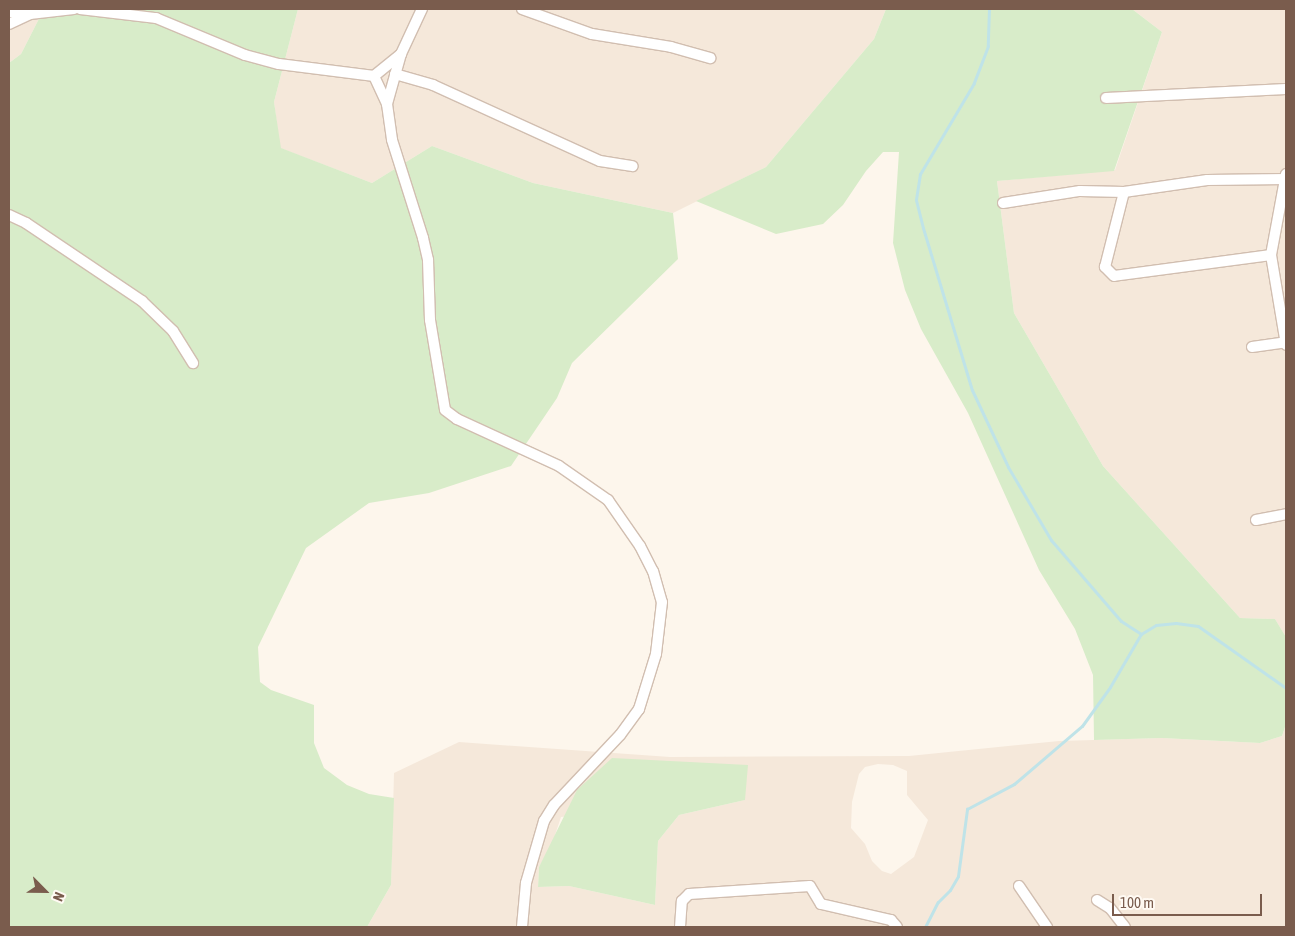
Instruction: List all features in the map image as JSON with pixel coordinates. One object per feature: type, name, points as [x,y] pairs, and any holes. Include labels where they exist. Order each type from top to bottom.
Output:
[{"type":"street","points":[[9,12],[30,14],[74,9]]},
{"type":"street","points":[[80,9],[156,18],[245,55],[279,64],[374,76],[401,54]]},
{"type":"street","points":[[387,104],[401,54],[422,9]]},
{"type":"street","points":[[522,9],[592,34],[671,47],[710,58]]},
{"type":"street","points":[[9,24],[30,14]]},
{"type":"street","points":[[395,74],[433,85],[600,161],[634,166]]},
{"type":"street","points":[[374,76],[387,104],[392,140],[428,260],[430,320],[445,410],[457,420],[553,463],[608,500],[640,546],[653,571],[662,602],[656,654],[639,709],[620,735],[554,804],[544,821],[526,883],[522,927]]},
{"type":"street","points":[[1106,98],[1286,89]]},
{"type":"street","points":[[1003,203],[1080,191],[1124,192],[1208,180],[1286,177],[1272,255],[1286,344],[1252,347]]},
{"type":"street","points":[[1124,192],[1105,267],[1114,276],[1272,255]]},
{"type":"street","points":[[9,215],[26,223],[142,301],[173,331],[193,363]]},
{"type":"street","points":[[1256,520],[1286,514]]},
{"type":"street","points":[[680,927],[682,901],[689,894],[810,886],[821,904],[891,920],[897,927]]},
{"type":"street","points":[[1019,886],[1047,927]]},
{"type":"street","points":[[1097,900],[1110,908],[1125,927]]},
{"type":"shaded area","points":[[9,9],[44,9],[21,54],[9,63]]},
{"type":"shaded area","points":[[298,9],[886,9],[874,39],[766,167],[673,213],[533,183],[432,146],[372,183],[280,148],[274,102]]},
{"type":"shaded area","points":[[1132,9],[1286,9],[1286,637],[1275,619],[1240,618],[1103,466],[1014,313],[997,181],[1115,170],[1162,32]]},
{"type":"shaded area","points":[[1286,724],[1286,927],[367,927],[391,885],[394,773],[459,742],[670,757],[909,756],[1059,741],[1162,738],[1260,743],[1282,736]],"holes":[[[878,764],[893,765],[907,771],[907,795],[928,820],[914,857],[891,874],[882,871],[872,861],[865,844],[851,828],[852,802],[859,774],[865,767]],[[745,800],[679,815],[658,841],[655,905],[569,886],[538,887],[539,867],[552,844],[561,817]]]},
{"type":"green space","points":[[44,9],[298,9],[274,102],[281,148],[372,183],[432,146],[533,183],[673,213],[678,259],[572,363],[557,398],[511,466],[429,493],[369,503],[306,548],[258,647],[260,682],[271,690],[314,705],[314,743],[324,768],[347,785],[369,794],[394,798],[391,885],[367,927],[9,927],[9,63],[21,54]]},
{"type":"green space","points":[[886,9],[1132,9],[1162,32],[1114,171],[997,181],[1014,313],[1103,466],[1240,618],[1275,619],[1286,637],[1286,724],[1282,736],[1260,743],[1162,738],[1094,740],[1093,675],[1075,629],[1039,570],[968,413],[921,329],[905,290],[893,243],[899,152],[883,152],[866,171],[843,205],[823,224],[776,234],[696,201],[766,167],[874,39]]},
{"type":"green space","points":[[612,758],[748,765],[745,800],[679,815],[658,841],[655,905],[569,886],[538,887],[539,867],[577,790]]},
{"type":"waterway","points":[[989,9],[988,46],[974,83],[920,174],[916,200],[972,390],[1008,467],[1051,540],[1121,621],[1141,634]]},
{"type":"waterway","points":[[925,927],[938,902],[950,890],[958,876],[967,809],[1014,784],[1082,726],[1110,687],[1141,634],[1156,625],[1176,623],[1198,626],[1286,688]]}]
